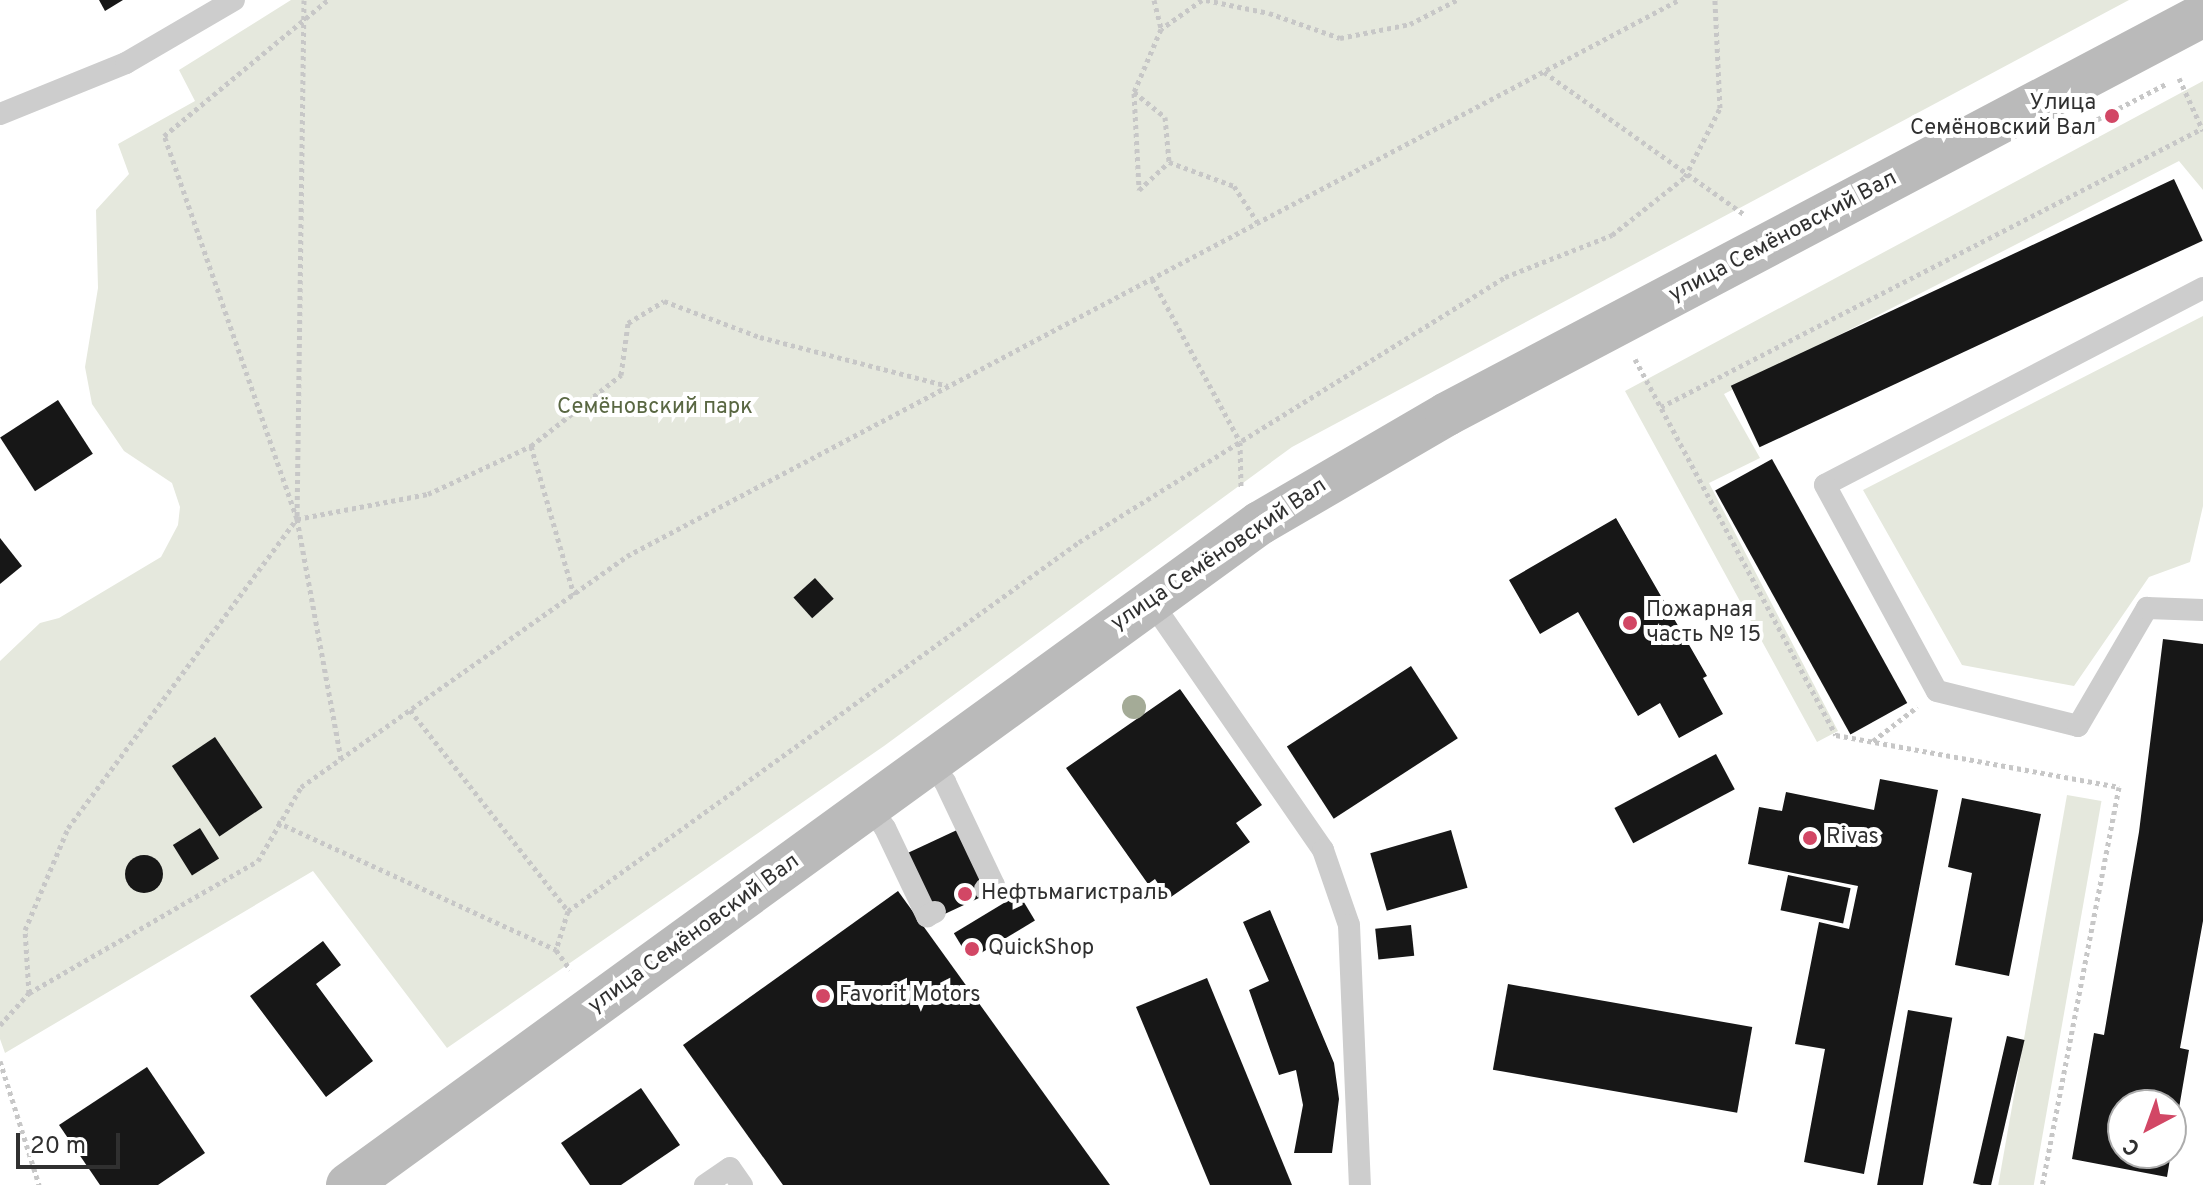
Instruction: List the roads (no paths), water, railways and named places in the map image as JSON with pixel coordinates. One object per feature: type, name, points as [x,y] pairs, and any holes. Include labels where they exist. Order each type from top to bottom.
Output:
[{"type":"street","points":[[2202,0],[2203,15]]},
{"type":"street","name":"улица Семёновский Вал","points":[[348,1185],[1260,523],[1434,421],[2203,15]]},
{"type":"lane","points":[[0,114],[126,63],[234,0]]},
{"type":"lane","points":[[2203,288],[1825,485],[1937,691],[2078,726],[2147,608],[2203,610]]},
{"type":"lane","points":[[1150,600],[1323,850],[1349,925],[1360,1185]]},
{"type":"lane","points":[[929,762],[977,860],[994,885],[985,889]]},
{"type":"lane","points":[[869,806],[907,864],[919,888],[927,916],[935,912]]},
{"type":"lane","points":[[705,1185],[730,1168],[742,1185]]},
{"type":"place","name":"Улица Семёновский Вал","points":[[2112,116]]},
{"type":"place","name":"Пожарная часть № 15","points":[[1630,623]]},
{"type":"place","name":"Rivas","points":[[1810,838]]},
{"type":"place","name":"Нефтьмагистраль","points":[[965,894]]},
{"type":"place","name":"QuickShop","points":[[972,949]]},
{"type":"place","name":"Favorit Motors","points":[[823,996]]},
{"type":"park label","name":"Семёновский парк","points":[[655,408]]}]
